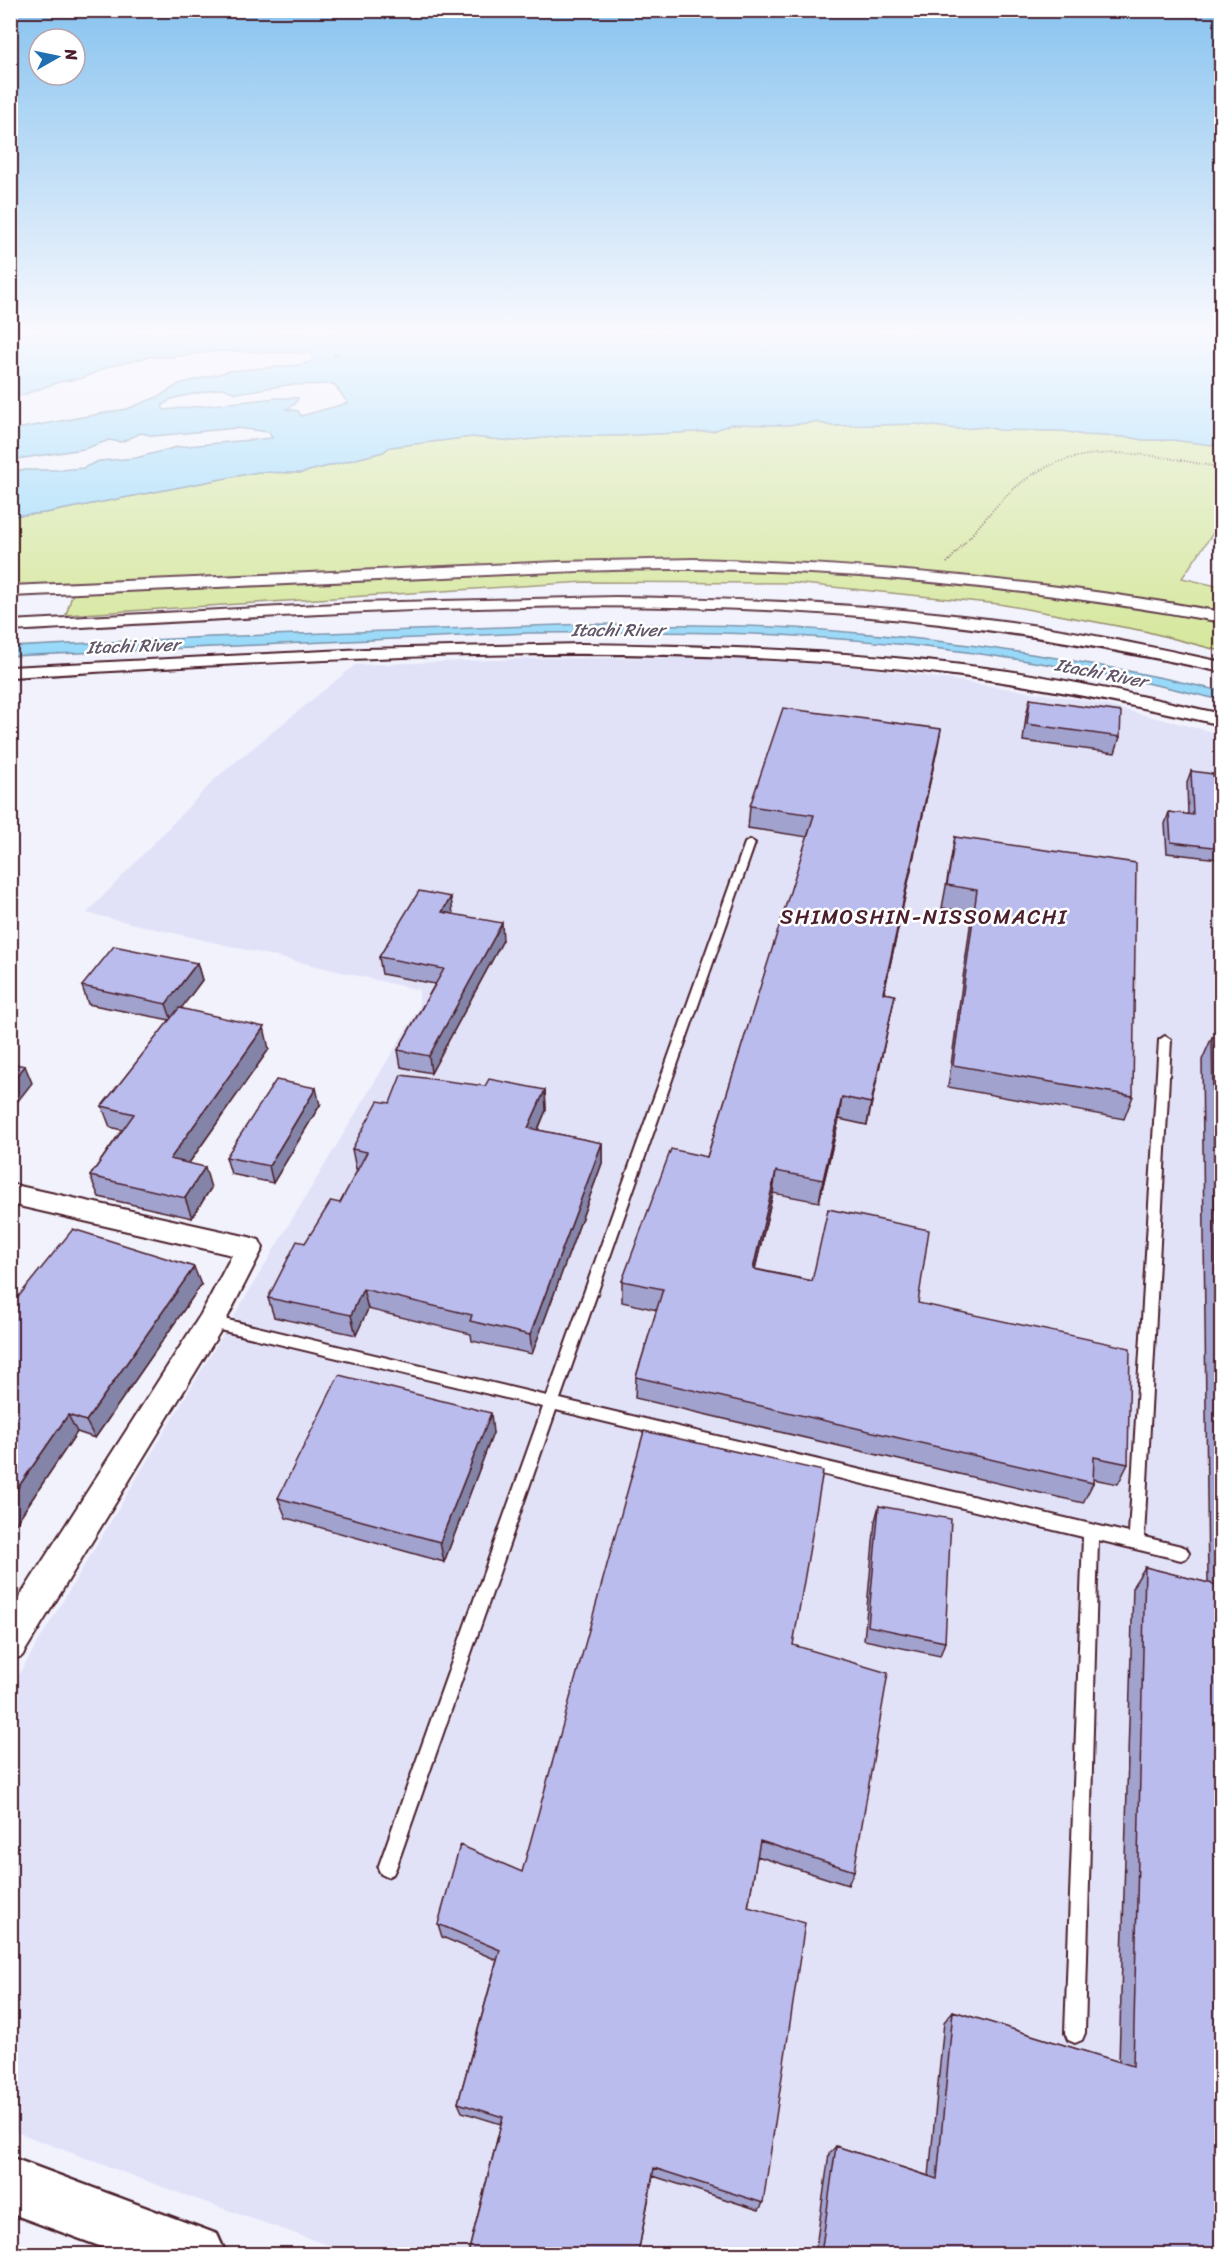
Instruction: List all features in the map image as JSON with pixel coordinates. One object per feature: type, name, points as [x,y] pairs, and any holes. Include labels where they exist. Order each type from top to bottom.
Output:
[{"type":"street","points":[[10,591],[582,566],[680,564],[935,576],[1069,593],[1221,617]]},
{"type":"street","points":[[10,604],[37,602],[42,590]]},
{"type":"street","points":[[10,626],[441,607],[610,602],[703,603],[821,609],[1002,626],[1137,649],[1221,667]]},
{"type":"street","points":[[10,672],[175,662],[425,652],[576,648],[746,651],[841,656],[993,673],[1153,702],[1221,720]]},
{"type":"street","points":[[10,1194],[249,1248],[212,1322],[10,1644]]},
{"type":"street","points":[[10,2185],[197,2254]]},
{"type":"lane","points":[[387,1868],[750,843]]},
{"type":"lane","points":[[1136,1542],[1165,1040]]},
{"type":"lane","points":[[212,1322],[1181,1553]]},
{"type":"lane","points":[[1075,2032],[1091,1531]]},
{"type":"path","points":[[935,576],[1016,488],[1040,470],[1060,459],[1094,454],[1130,454],[1221,468]]},
{"type":"shaded area","points":[[551,658],[708,658],[858,666],[1084,700],[1221,734],[1221,2254],[353,2254],[165,2188],[11,2130],[10,1689],[419,1008],[419,990],[87,913],[217,777],[355,665]]},
{"type":"green space","points":[[458,439],[514,441],[537,439],[1136,439],[1221,446],[1221,534],[1213,533],[1182,578],[1221,587],[1221,651],[1144,631],[999,604],[793,583],[585,582],[66,615],[76,582],[11,586],[10,516],[45,513],[258,472],[301,473],[383,452],[390,447]]},
{"type":"water","points":[[11,439],[128,439],[121,442],[109,440],[84,449],[11,460]]},
{"type":"water","points":[[265,439],[458,439],[390,447],[383,452],[301,473],[258,472],[45,513],[11,516],[11,470],[83,468],[99,461],[136,458],[177,447]]},
{"type":"water","points":[[490,439],[537,439],[514,441]]},
{"type":"water","points":[[1136,439],[1221,439],[1221,446],[1172,440]]},
{"type":"water","name":"Itachi River","points":[[591,624],[765,627],[923,639],[1073,661],[1172,680],[1221,691],[1221,700],[1116,677],[1010,658],[903,645],[763,634],[529,633],[11,656],[11,647],[210,637]]},
{"type":"building","points":[[1030,699],[1121,712],[1120,737],[1027,724]]},
{"type":"building","points":[[783,708],[941,729],[883,993],[895,995],[871,1103],[842,1097],[823,1180],[776,1171],[753,1269],[812,1281],[828,1209],[929,1230],[918,1303],[1130,1348],[1128,1464],[1094,1457],[1093,1483],[636,1377],[663,1289],[622,1281],[671,1149],[707,1157],[814,815],[750,806]]},
{"type":"building","points":[[1191,771],[1213,774],[1221,848],[1171,842],[1169,812],[1193,815]]},
{"type":"building","points":[[955,837],[1136,863],[1133,1096],[953,1065],[977,890],[947,885]]},
{"type":"building","points":[[419,891],[451,897],[442,912],[502,923],[429,1056],[398,1050],[444,969],[379,957]]},
{"type":"building","points":[[114,946],[197,963],[166,1004],[82,986]]},
{"type":"building","points":[[179,1008],[264,1027],[170,1159],[205,1167],[185,1198],[90,1176],[134,1114],[102,1106]]},
{"type":"building","points":[[1212,1037],[1221,1039],[1221,1586]]},
{"type":"building","points":[[10,1063],[25,1066],[10,1084]]},
{"type":"building","points":[[401,1075],[485,1086],[489,1079],[545,1090],[528,1128],[602,1143],[530,1335],[470,1321],[472,1315],[363,1289],[351,1315],[268,1298],[297,1241],[305,1243],[331,1201],[340,1203],[367,1152],[352,1149],[378,1101],[390,1103]]},
{"type":"building","points":[[276,1080],[316,1088],[269,1166],[226,1157]]},
{"type":"building","points":[[73,1229],[194,1267],[86,1421],[68,1415],[10,1499],[10,1307]]},
{"type":"building","points":[[339,1375],[491,1413],[440,1542],[278,1498]]},
{"type":"building","points":[[644,1431],[823,1471],[793,1645],[888,1673],[854,1871],[760,1841],[748,1907],[805,1923],[763,2203],[654,2168],[638,2254],[468,2254],[503,2117],[458,2103],[500,1950],[438,1924],[460,1845],[522,1872]]},
{"type":"building","points":[[879,1506],[951,1519],[945,1642],[868,1626]]},
{"type":"building","points":[[1145,1567],[1221,1586],[1221,2254],[821,2254],[836,2146],[937,2179],[953,2011],[1133,2066]]},
{"type":"district","name":"SHIMOSHIN-NISSOMACHI","points":[[924,917]]}]
